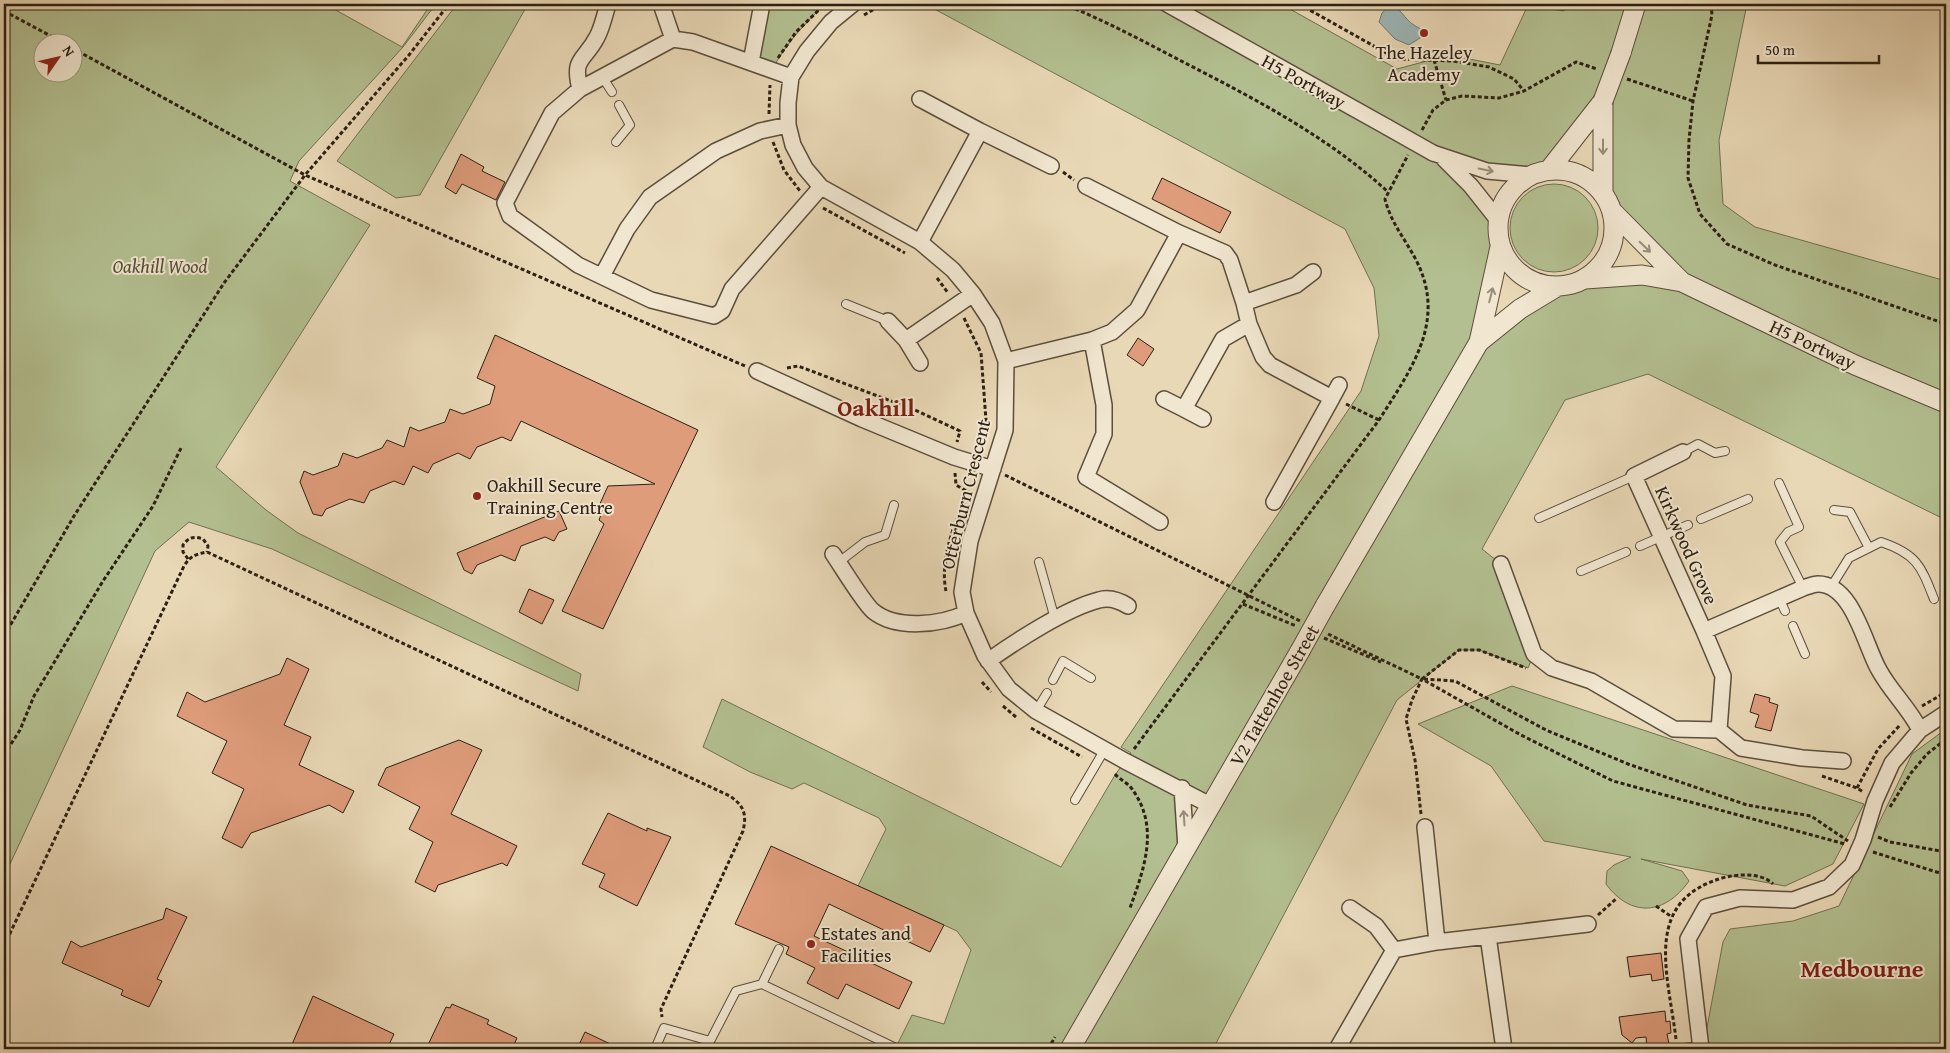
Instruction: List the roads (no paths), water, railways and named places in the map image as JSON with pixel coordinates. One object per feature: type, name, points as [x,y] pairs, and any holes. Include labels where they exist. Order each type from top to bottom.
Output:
[{"type":"street","points":[[580,89],[577,75],[578,62],[597,37],[608,4]]},
{"type":"street","points":[[661,4],[673,39]]},
{"type":"street","points":[[751,62],[762,4]]},
{"type":"street","name":"Otterburn Crescent","points":[[853,4],[831,22],[807,50],[791,77],[788,125],[793,145],[804,168],[821,187],[920,242],[954,270],[992,323],[1006,360],[1005,430],[1001,470],[970,541],[962,592],[966,613],[988,661],[1009,688],[1036,711],[1125,761],[1182,788],[1210,804]]},
{"type":"street","name":"H5 Portway","points":[[1166,4],[1438,155],[1487,171],[1531,175]]},
{"type":"street","points":[[1549,170],[1603,101],[1621,53],[1636,4]]},
{"type":"street","points":[[791,77],[693,42],[673,39],[580,89],[552,113],[506,203],[506,209],[510,216],[578,264],[651,300],[714,316],[722,311],[732,289],[821,187]]},
{"type":"street","points":[[920,99],[1051,166]]},
{"type":"street","points":[[1603,101],[1603,193]]},
{"type":"street","points":[[602,276],[627,229],[650,197],[716,151],[760,131],[788,125]]},
{"type":"street","points":[[920,242],[980,131]]},
{"type":"street","name":"H5 Portway","points":[[1438,155],[1471,186],[1498,220]]},
{"type":"street","points":[[1549,170],[1565,170],[1579,174],[1592,182],[1603,193],[1612,212],[1614,231],[1610,250],[1600,266],[1585,279],[1558,286],[1540,284],[1523,276],[1510,264],[1500,247],[1498,220],[1504,201],[1515,186],[1531,175],[1549,170]]},
{"type":"street","points":[[1086,186],[1225,254],[1230,260],[1249,324],[1263,357],[1270,365],[1336,392],[1274,502]]},
{"type":"street","name":"H5 Portway","points":[[1612,212],[1682,282]]},
{"type":"street","points":[[1006,360],[1092,340],[1112,332],[1137,310],[1179,233]]},
{"type":"street","name":"V2 Tattenhoe Street","points":[[1070,1049],[1479,342],[1500,247]]},
{"type":"street","points":[[1244,303],[1296,285],[1312,272]]},
{"type":"street","name":"H5 Portway","points":[[1585,279],[1642,275],[1682,282],[1855,364],[1946,403]]},
{"type":"street","name":"V2 Tattenhoe Street","points":[[1479,342],[1520,309],[1558,286]]},
{"type":"street","points":[[906,340],[973,294]]},
{"type":"street","points":[[888,321],[906,340],[920,363]]},
{"type":"street","points":[[1184,409],[1223,338],[1249,324]]},
{"type":"street","points":[[1092,340],[1104,405],[1104,434],[1086,477],[1160,522]]},
{"type":"street","points":[[756,371],[862,419],[954,457],[1001,470]]},
{"type":"street","points":[[1164,399],[1203,419]]},
{"type":"street","points":[[1634,476],[1682,452]]},
{"type":"street","name":"Kirkwood Grove","points":[[1634,476],[1723,676],[1719,730]]},
{"type":"street","points":[[836,558],[873,610],[891,620],[915,623],[938,621],[953,619],[966,613]]},
{"type":"street","points":[[1501,564],[1534,654],[1552,668],[1591,680],[1674,729],[1719,730],[1740,748],[1802,758],[1843,761]]},
{"type":"street","name":"Kirkwood Grove","points":[[1704,631],[1782,604],[1803,588],[1818,584],[1831,587]]},
{"type":"street","points":[[1831,587],[1848,600],[1879,671],[1912,714],[1920,730]]},
{"type":"street","points":[[988,661],[1055,619],[1100,599],[1120,601],[1128,606]]},
{"type":"street","points":[[1701,1048],[1688,939],[1706,907],[1740,898],[1793,900],[1829,887],[1852,865],[1867,844],[1875,801],[1892,763],[1920,730],[1946,713]]},
{"type":"street","points":[[1182,788],[1186,848]]},
{"type":"street","points":[[1425,827],[1437,942]]},
{"type":"street","points":[[1350,908],[1376,926],[1394,950]]},
{"type":"street","points":[[1337,1049],[1394,950],[1437,942],[1588,924]]},
{"type":"street","points":[[1488,936],[1504,1049]]},
{"type":"lane","points":[[603,78],[612,92]]},
{"type":"lane","points":[[616,142],[630,125],[619,105]]},
{"type":"lane","points":[[846,304],[888,321]]},
{"type":"lane","points":[[1682,452],[1698,444],[1715,453],[1725,450]]},
{"type":"lane","points":[[1539,518],[1634,476]]},
{"type":"lane","points":[[1779,483],[1798,527],[1788,532],[1780,542],[1803,588]]},
{"type":"lane","points":[[1701,519],[1748,499]]},
{"type":"lane","points":[[836,558],[865,542],[885,535],[894,506]]},
{"type":"lane","points":[[1834,510],[1850,512],[1869,548]]},
{"type":"lane","points":[[1640,546],[1688,525]]},
{"type":"lane","points":[[1831,587],[1849,558],[1881,542],[1901,549],[1921,566],[1934,599]]},
{"type":"lane","points":[[1581,571],[1626,552]]},
{"type":"lane","points":[[1039,562],[1055,619]]},
{"type":"lane","points":[[1793,626],[1805,654]]},
{"type":"lane","points":[[1053,680],[1063,661],[1092,678]]},
{"type":"lane","points":[[1036,711],[1046,693]]},
{"type":"lane","points":[[1075,800],[1105,749]]},
{"type":"lane","points":[[762,984],[779,949]]},
{"type":"lane","points":[[706,1049],[736,991],[762,984],[896,1048]]},
{"type":"lane","points":[[655,1049],[664,1028],[710,1041]]},
{"type":"lane","points":[[1676,1049],[1701,1048]]},
{"type":"water","points":[[1390,4],[1399,10],[1411,23],[1421,29],[1420,38],[1409,45],[1395,39],[1379,22],[1382,13]]},
{"type":"place","name":"The Hazeley Academy","points":[[1424,33]]},
{"type":"place","name":"Oakhill Secure Training Centre","points":[[477,496]]},
{"type":"place","name":"Estates and Facilities","points":[[811,944]]},
{"type":"district","name":"Oakhill","points":[[876,408]]},
{"type":"district","name":"Medbourne","points":[[1862,969]]},
{"type":"park label","name":"Oakhill Wood","points":[[160,266]]}]
